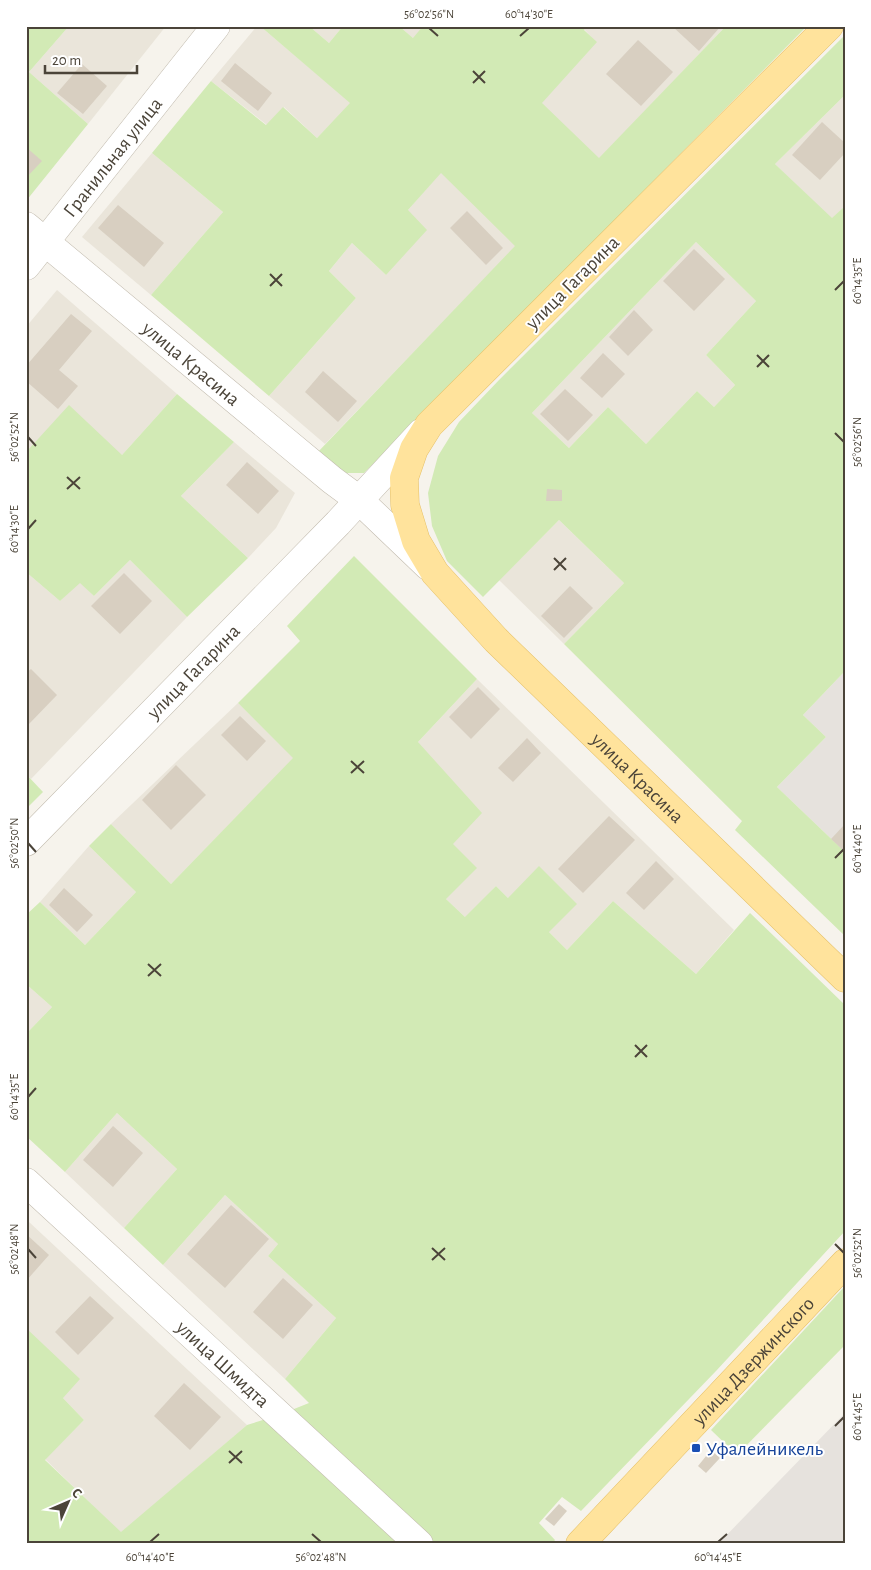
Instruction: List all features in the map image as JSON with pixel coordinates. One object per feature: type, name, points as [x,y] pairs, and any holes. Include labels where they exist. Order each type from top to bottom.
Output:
[{"type":"main road","name":"улица Гагарина","points":[[435,573],[416,541],[405,504],[404,478],[414,449],[429,425],[829,26]]},
{"type":"main road","name":"улица Красина","points":[[435,573],[496,640],[845,978]]},
{"type":"main road","name":"улица Дзержинского","points":[[580,1544],[845,1263]]},
{"type":"street","name":"Гранильная улица","points":[[26,266],[36,235],[216,26]]},
{"type":"street","name":"улица Красина","points":[[36,235],[332,480],[359,500],[435,573]]},
{"type":"street","name":"улица Гагарина","points":[[26,842],[359,500],[429,425]]},
{"type":"street","name":"улица Шмидта","points":[[26,1182],[419,1544]]},
{"type":"shaded area","points":[[69,26],[166,26],[88,124],[29,72]]},
{"type":"shaded area","points":[[257,26],[260,26],[351,103],[317,138],[284,107],[267,125],[211,81]]},
{"type":"shaded area","points":[[309,26],[343,26],[329,43]]},
{"type":"shaded area","points":[[399,26],[423,26],[414,39]]},
{"type":"shaded area","points":[[587,26],[726,26],[599,159],[541,103],[596,42],[584,29]]},
{"type":"shaded area","points":[[845,95],[845,206],[832,219],[775,164]]},
{"type":"shaded area","points":[[152,153],[223,212],[151,295],[82,237]]},
{"type":"shaded area","points":[[441,172],[516,246],[325,444],[269,396],[356,298],[329,271],[352,243],[386,275],[408,210]]},
{"type":"shaded area","points":[[696,242],[756,301],[706,355],[735,385],[714,407],[697,391],[646,444],[608,407],[569,448],[532,413]]},
{"type":"shaded area","points":[[57,290],[177,394],[122,455],[26,449],[26,327]]},
{"type":"shaded area","points":[[234,442],[295,493],[276,528],[248,558],[181,496]]},
{"type":"shaded area","points":[[559,520],[624,583],[564,644],[499,580]]},
{"type":"shaded area","points":[[130,560],[187,617],[31,779],[26,774],[26,572],[60,601],[80,582],[94,596]]},
{"type":"shaded area","points":[[845,671],[845,852],[777,787],[826,737],[803,715]]},
{"type":"shaded area","points":[[477,679],[734,930],[696,974],[613,901],[567,950],[496,886],[466,918],[446,899],[453,844],[418,742]]},
{"type":"shaded area","points":[[238,703],[294,758],[171,884],[111,824]]},
{"type":"shaded area","points":[[89,846],[136,892],[85,945],[40,902]]},
{"type":"shaded area","points":[[26,984],[52,1007],[26,1034]]},
{"type":"shaded area","points":[[117,1113],[177,1169],[124,1228],[65,1172]]},
{"type":"shaded area","points":[[225,1195],[278,1244],[268,1256],[336,1318],[285,1379],[163,1265]]},
{"type":"shaded area","points":[[29,1222],[247,1425],[121,1533],[45,1459],[84,1420],[63,1398],[26,1328],[26,1226]]},
{"type":"shaded area","name":"Уфалейникель","points":[[845,1413],[845,1544],[718,1544]]},
{"type":"green space","points":[[26,26],[69,26],[29,72],[88,124],[26,201]]},
{"type":"green space","points":[[260,26],[309,26],[329,43],[343,26],[399,26],[413,38],[423,26],[587,26],[584,30],[597,42],[542,103],[599,158],[726,26],[807,26],[364,473],[338,473],[317,453],[515,246],[441,173],[408,210],[427,230],[386,275],[352,243],[329,271],[356,298],[269,396],[151,295],[223,212],[152,153],[211,81],[266,125],[283,107],[317,138],[350,103]]},
{"type":"green space","points":[[845,35],[845,95],[775,164],[832,218],[845,206],[845,671],[803,715],[826,737],[777,787],[845,852],[845,936],[735,830],[742,821],[564,644],[624,583],[559,520],[483,597],[447,561],[432,526],[428,493],[438,456],[459,422]],"holes":[[[696,242],[756,301],[706,355],[735,385],[714,407],[697,391],[646,444],[608,407],[569,448],[532,413]]]},
{"type":"green space","points":[[177,394],[234,442],[181,496],[248,558],[187,617],[130,560],[94,596],[80,583],[60,601],[26,572],[26,449],[28,450],[69,405],[122,455]]},
{"type":"green space","points":[[354,556],[477,679],[418,742],[482,813],[453,844],[477,868],[446,899],[465,917],[496,886],[508,898],[539,866],[577,904],[549,932],[567,950],[613,901],[696,974],[750,913],[845,1005],[845,1231],[716,1371],[581,1511],[562,1497],[539,1523],[555,1540],[552,1544],[26,1544],[26,1328],[80,1379],[63,1398],[84,1420],[45,1460],[121,1532],[247,1425],[309,1403],[285,1379],[336,1318],[268,1256],[278,1244],[225,1195],[163,1265],[124,1228],[177,1169],[117,1113],[65,1172],[26,1136],[26,1034],[52,1007],[26,984],[26,915],[40,902],[85,945],[136,892],[89,846],[111,824],[171,884],[293,758],[238,703],[300,641],[287,626]]},
{"type":"green space","points":[[26,774],[43,792],[26,809]]},
{"type":"green space","points":[[845,1286],[845,1345],[737,1455],[711,1430]]},
{"type":"building","points":[[672,26],[721,26],[699,51]]},
{"type":"building","points":[[638,40],[673,72],[641,106],[606,74]]},
{"type":"building","points":[[235,63],[272,93],[258,111],[221,81]]},
{"type":"building","points":[[82,64],[107,86],[83,114],[57,93]]},
{"type":"building","points":[[822,122],[845,143],[845,153],[820,180],[792,155]]},
{"type":"building","points":[[26,147],[42,161],[26,178]]},
{"type":"building","points":[[118,205],[164,243],[144,267],[98,228]]},
{"type":"building","points":[[467,211],[503,248],[486,265],[450,228]]},
{"type":"building","points":[[694,249],[725,279],[694,311],[663,281]]},
{"type":"building","points":[[634,310],[653,330],[628,356],[609,337]]},
{"type":"building","points":[[71,314],[92,331],[59,370],[78,386],[58,409],[26,381],[26,366]]},
{"type":"building","points":[[603,353],[625,374],[602,398],[580,378]]},
{"type":"building","points":[[323,371],[357,401],[338,422],[305,392]]},
{"type":"building","points":[[565,389],[593,415],[568,441],[540,414]]},
{"type":"building","points":[[247,462],[279,491],[258,514],[226,485]]},
{"type":"building","points":[[547,489],[562,490],[562,501],[546,501]]},
{"type":"building","points":[[124,573],[152,601],[120,634],[91,606]]},
{"type":"building","points":[[570,586],[593,608],[564,638],[541,616]]},
{"type":"building","points":[[31,669],[57,695],[28,725],[26,723],[26,673]]},
{"type":"building","points":[[478,687],[500,709],[471,739],[449,717]]},
{"type":"building","points":[[240,716],[266,741],[247,761],[221,735]]},
{"type":"building","points":[[527,738],[541,753],[513,782],[498,768]]},
{"type":"building","points":[[176,765],[206,795],[171,830],[142,800]]},
{"type":"building","points":[[609,816],[635,840],[583,893],[558,869]]},
{"type":"building","points":[[845,824],[845,852],[831,839]]},
{"type":"building","points":[[656,861],[674,879],[644,910],[626,893]]},
{"type":"building","points":[[64,888],[93,915],[77,932],[49,905]]},
{"type":"building","points":[[113,1126],[143,1153],[113,1187],[83,1160]]},
{"type":"building","points":[[231,1205],[269,1239],[225,1288],[187,1254]]},
{"type":"building","points":[[26,1234],[49,1255],[26,1281]]},
{"type":"building","points":[[283,1278],[313,1305],[283,1339],[253,1312]]},
{"type":"building","points":[[90,1296],[114,1318],[78,1355],[55,1332]]},
{"type":"building","points":[[184,1383],[221,1417],[190,1450],[154,1416]]},
{"type":"building","points":[[711,1450],[720,1458],[706,1473],[698,1466]]},
{"type":"building","points":[[559,1504],[567,1511],[554,1526],[545,1519]]},
{"type":"place","name":"Уфалейникель","points":[[696,1448]]}]
